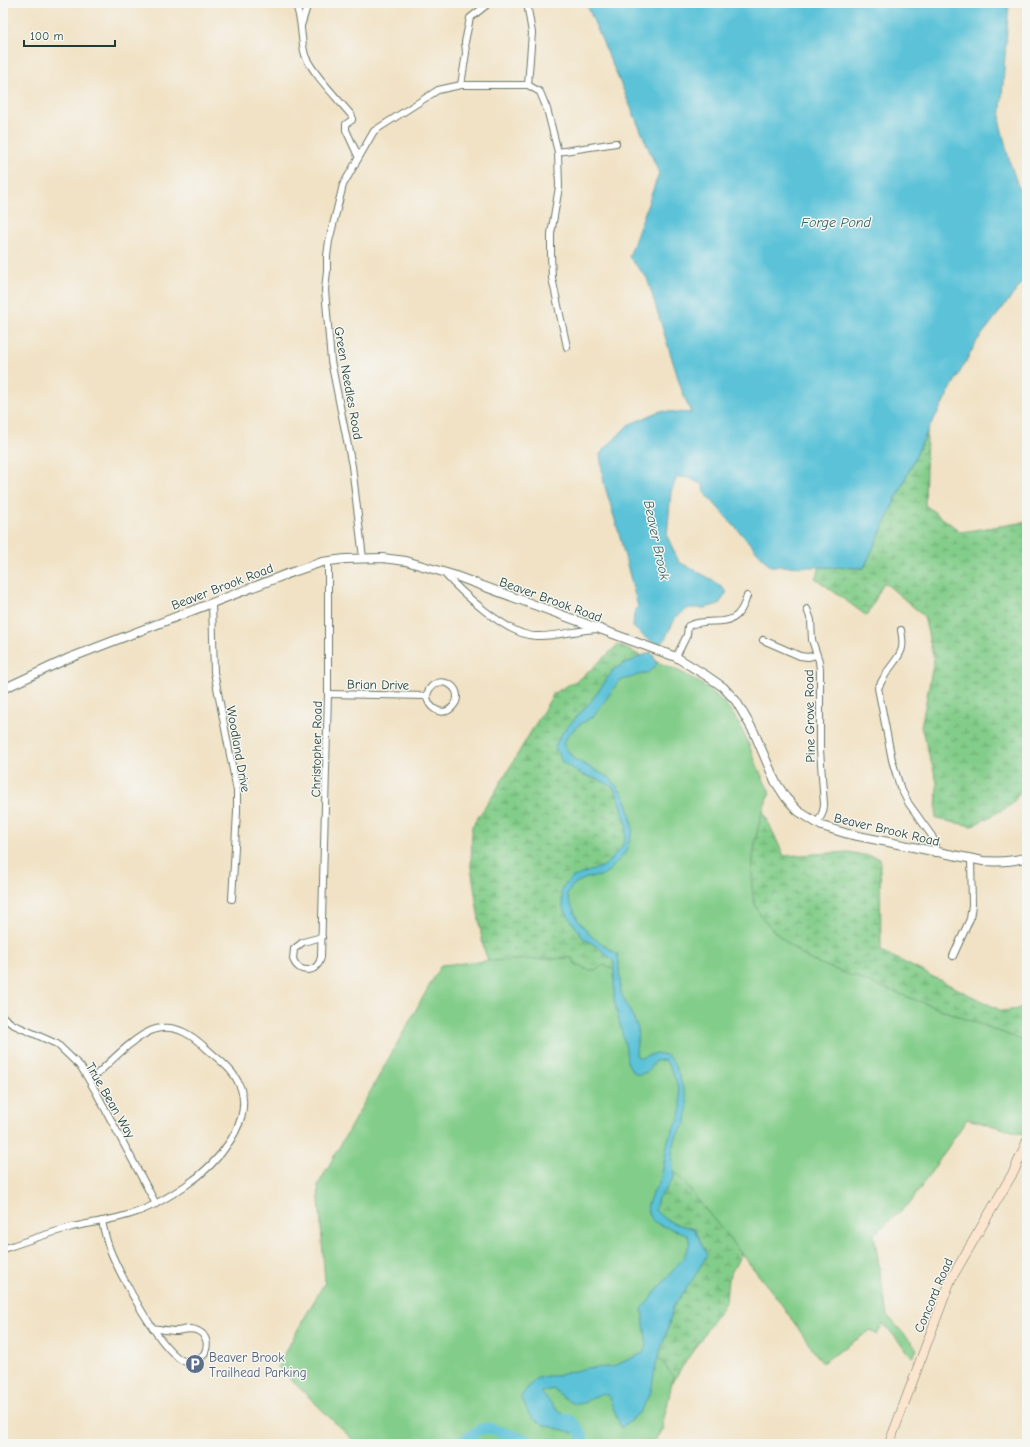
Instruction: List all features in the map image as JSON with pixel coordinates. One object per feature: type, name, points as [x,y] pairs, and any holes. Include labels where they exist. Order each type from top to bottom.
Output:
[{"type":"main road","name":"Concord Road","points":[[888,1444],[951,1279],[1014,1171],[1027,1141]]},
{"type":"street","points":[[295,3],[297,7],[302,44],[306,57],[311,67],[352,116],[352,120],[346,124],[346,130],[358,156]]},
{"type":"street","points":[[300,27],[308,3]]},
{"type":"street","points":[[461,85],[466,53],[465,42],[470,18],[489,3]]},
{"type":"street","points":[[527,3],[532,33],[528,85],[540,92],[547,109],[558,152],[559,187],[551,234],[552,278],[567,347]]},
{"type":"street","name":"Green Needles Road","points":[[363,558],[352,466],[332,361],[325,290],[327,256],[343,184],[374,131],[438,90],[461,85],[528,85]]},
{"type":"street","points":[[558,152],[616,143]]},
{"type":"street","name":"Beaver Brook Road","points":[[3,689],[67,659],[287,574],[328,561],[363,558],[406,561],[443,572],[673,656],[707,676],[724,687],[748,720],[775,781],[786,798],[798,811],[817,823],[830,829],[848,834],[935,853],[972,859],[997,862],[1027,857]]},
{"type":"street","name":"Christopher Road","points":[[322,937],[303,942],[294,949],[293,959],[299,968],[309,970],[313,969],[319,964],[321,957],[322,937],[328,694],[328,561]]},
{"type":"street","points":[[443,572],[480,607],[511,628],[526,635],[542,636],[598,629]]},
{"type":"street","points":[[673,656],[687,635],[688,626],[695,623],[722,622],[730,620],[742,610],[747,596]]},
{"type":"street","name":"Woodland Drive","points":[[212,603],[214,672],[237,791],[232,899]]},
{"type":"street","name":"Pine Grove Road","points":[[807,609],[811,620],[812,640],[820,670],[820,750],[824,810],[817,823]]},
{"type":"street","points":[[901,630],[904,642],[900,656],[889,669],[878,688],[892,760],[900,787],[909,804],[932,836],[935,843],[935,853]]},
{"type":"street","points":[[763,640],[800,656],[808,657],[816,655]]},
{"type":"street","name":"Brian Drive","points":[[441,682],[447,683],[453,687],[457,697],[456,703],[452,708],[442,712],[431,707],[427,696],[432,686],[441,682]]},
{"type":"street","name":"Brian Drive","points":[[328,694],[427,696]]},
{"type":"street","points":[[953,956],[970,919],[972,905],[972,859]]},
{"type":"street","name":"True Bean Way","points":[[3,1017],[12,1024],[57,1044],[69,1055],[90,1081],[156,1204]]},
{"type":"street","points":[[3,1249],[72,1228],[136,1213],[156,1204],[186,1186],[215,1160],[230,1141],[239,1124],[243,1110],[243,1095],[238,1082],[230,1070],[192,1036],[178,1029],[164,1028],[150,1031],[137,1038],[90,1081]]},
{"type":"street","points":[[102,1221],[106,1240],[116,1264],[153,1328],[170,1350],[182,1360],[188,1362],[201,1358],[206,1352],[207,1345],[205,1338],[198,1331],[192,1329],[169,1330],[153,1328]]},
{"type":"green space","points":[[927,432],[925,505],[961,532],[1027,522],[1027,784],[1010,806],[972,826],[936,819],[937,782],[921,727],[934,660],[924,616],[884,582],[867,616],[815,578],[820,567],[864,568]]},
{"type":"green space","points":[[618,645],[676,672],[759,802],[784,856],[848,852],[880,858],[881,951],[1002,1011],[1027,1008],[1027,1088],[792,1158],[728,1279],[726,1301],[659,1402],[664,1430],[646,1444],[429,1444],[494,978],[483,946],[471,867],[472,826],[492,797],[554,693],[581,678]]},
{"type":"green space","points":[[646,658],[688,676],[713,693],[724,703],[733,715],[745,736],[770,792],[761,816],[752,867],[752,890],[754,900],[757,909],[766,923],[788,944],[810,960],[1027,1042],[1027,1124],[1024,1134],[967,1119],[911,1202],[874,1234],[887,1315],[917,1349],[913,1358],[883,1323],[877,1335],[871,1330],[822,1363],[777,1298],[669,1164],[652,1199],[657,1219],[688,1232],[694,1246],[650,1346],[673,1376],[663,1423],[660,1432],[652,1444],[357,1444],[277,1366],[325,1282],[318,1185],[441,965],[487,961],[573,958],[572,961],[574,963],[588,970],[594,970],[605,965],[615,970],[617,969],[610,954],[583,934],[564,892],[573,880],[607,866],[625,847],[630,828],[626,807],[614,785],[576,767],[560,749],[562,734],[613,680]]},
{"type":"water","name":"Forge Pond","points":[[586,3],[1009,3],[1000,123],[1010,163],[1027,211],[1026,278],[977,341],[927,432],[864,568],[770,566],[704,492],[703,485],[689,478],[677,477],[671,492],[667,536],[679,562],[713,580],[727,592],[719,604],[705,608],[689,608],[676,617],[664,641],[657,644],[646,638],[633,627],[634,613],[638,607],[604,483],[600,454],[628,425],[660,411],[691,413],[682,391],[647,278],[629,257],[659,173]]},
{"type":"water","points":[[650,652],[657,664],[649,672],[619,681],[594,716],[579,725],[569,734],[563,744],[574,759],[610,778],[627,802],[633,831],[625,853],[609,871],[601,876],[586,878],[573,885],[567,895],[578,920],[591,936],[618,955],[621,993],[638,1028],[636,1055],[640,1058],[656,1053],[666,1055],[672,1060],[678,1073],[688,1103],[686,1122],[676,1137],[672,1153],[674,1177],[658,1198],[655,1210],[668,1220],[694,1229],[707,1255],[693,1279],[673,1307],[668,1328],[656,1364],[651,1392],[639,1413],[621,1428],[608,1395],[603,1394],[595,1396],[585,1402],[575,1404],[568,1401],[553,1389],[541,1392],[554,1407],[577,1422],[573,1433],[543,1424],[532,1418],[521,1396],[535,1379],[555,1376],[587,1368],[612,1367],[643,1353],[647,1346],[642,1309],[683,1258],[690,1243],[687,1234],[655,1223],[649,1215],[648,1210],[650,1198],[661,1177],[669,1137],[680,1115],[681,1101],[678,1086],[665,1060],[655,1061],[649,1071],[639,1075],[632,1071],[627,1062],[626,1049],[614,1000],[614,962],[599,948],[583,938],[563,908],[561,891],[571,878],[604,866],[624,843],[627,827],[620,801],[613,787],[600,780],[583,775],[562,762],[555,747],[561,734],[592,700],[614,669]]},
{"type":"waterway","name":"Beaver Brook","points":[[564,1418],[573,1423],[580,1432],[583,1438],[580,1444]]},
{"type":"waterway","name":"Beaver Brook","points":[[458,1444],[481,1429],[489,1428],[539,1444]]},
{"type":"place","name":"Beaver Brook Trailhead Parking","points":[[195,1364]]}]
